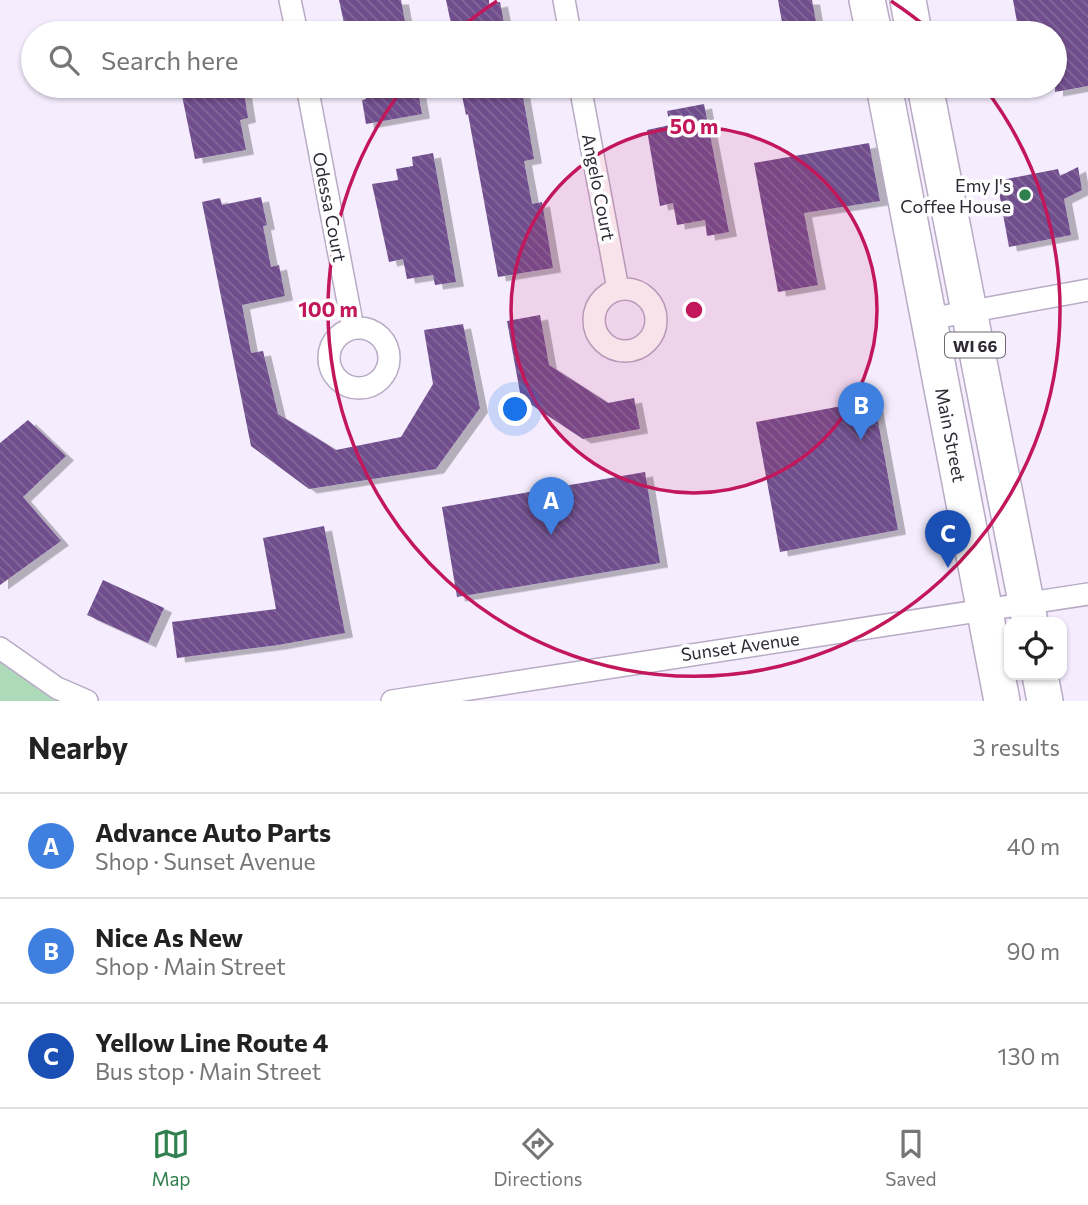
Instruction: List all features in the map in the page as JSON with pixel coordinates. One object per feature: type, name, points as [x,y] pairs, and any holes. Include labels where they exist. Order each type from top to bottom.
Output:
[{"type":"main road","points":[[867,0],[871,21]]},
{"type":"main road","points":[[908,0],[912,21]]},
{"type":"main road","name":"Main Street","points":[[886,98],[1002,701]]},
{"type":"main road","name":"WI 66","points":[[927,98],[1028,613]]},
{"type":"main road","points":[[1041,680],[1045,701]]},
{"type":"street","points":[[290,0],[294,21]]},
{"type":"street","points":[[564,0],[568,21]]},
{"type":"street","name":"Odessa Court","points":[[309,98],[353,328]]},
{"type":"street","name":"Angelo Court","points":[[582,98],[618,289]]},
{"type":"street","points":[[929,318],[1088,289]]},
{"type":"street","name":"Sunset Avenue","points":[[392,701],[687,654],[984,611],[1028,613],[1088,594]]},
{"type":"street","points":[[0,648],[57,688],[87,701]]},
{"type":"green space","points":[[0,648],[87,701],[0,701]]},
{"type":"building","points":[[339,0],[401,0],[405,21],[344,21]]},
{"type":"building","points":[[446,0],[489,0],[489,4],[500,2],[504,21],[450,21]]},
{"type":"building","points":[[778,0],[812,0],[816,21],[782,21]]},
{"type":"building","points":[[1013,0],[1088,0],[1088,86],[1067,90],[1067,21],[1017,21]]},
{"type":"building","points":[[182,98],[245,98],[248,118],[240,120],[246,150],[195,159]]},
{"type":"building","points":[[419,98],[422,114],[366,124],[362,100]]},
{"type":"building","points":[[462,98],[523,98],[534,159],[524,161],[532,204],[542,202],[553,268],[498,277],[468,114],[466,115]]},
{"type":"building","points":[[704,104],[729,232],[707,236],[705,220],[677,225],[673,203],[660,206],[647,130],[670,125],[667,111]]},
{"type":"building","points":[[869,143],[880,201],[804,213],[818,285],[778,292],[754,163]]},
{"type":"building","points":[[433,153],[456,282],[435,285],[433,275],[407,279],[403,259],[389,262],[372,184],[398,180],[396,169],[413,166],[412,157]]},
{"type":"building","points":[[1078,167],[1082,190],[1064,199],[1071,235],[1009,247],[997,181],[1058,169],[1060,176]]},
{"type":"building","points":[[261,197],[267,225],[263,226],[271,267],[279,265],[285,296],[242,305],[251,353],[263,351],[278,414],[336,450],[401,437],[433,384],[424,330],[463,324],[480,408],[436,469],[309,489],[251,446],[202,202],[220,198],[222,205]]},
{"type":"building","points":[[540,315],[549,365],[608,403],[634,398],[640,429],[583,439],[521,398],[507,321]]},
{"type":"building","points":[[874,400],[898,530],[780,552],[756,422]]},
{"type":"building","points":[[28,420],[66,456],[23,497],[61,541],[0,585],[0,443]]},
{"type":"building","points":[[645,472],[660,563],[457,597],[442,507]]},
{"type":"building","points":[[324,526],[345,633],[177,658],[172,622],[276,609],[263,538]]},
{"type":"building","points":[[103,580],[164,608],[148,643],[87,615]]},
{"type":"place","name":"Emy J's Coffee House","points":[[1025,195]]},
{"type":"place","name":"Nice As New","points":[[861,440]]},
{"type":"place","name":"Advance Auto Parts","points":[[551,535]]},
{"type":"place","name":"Yellow Line Route 4","points":[[948,568]]}]
